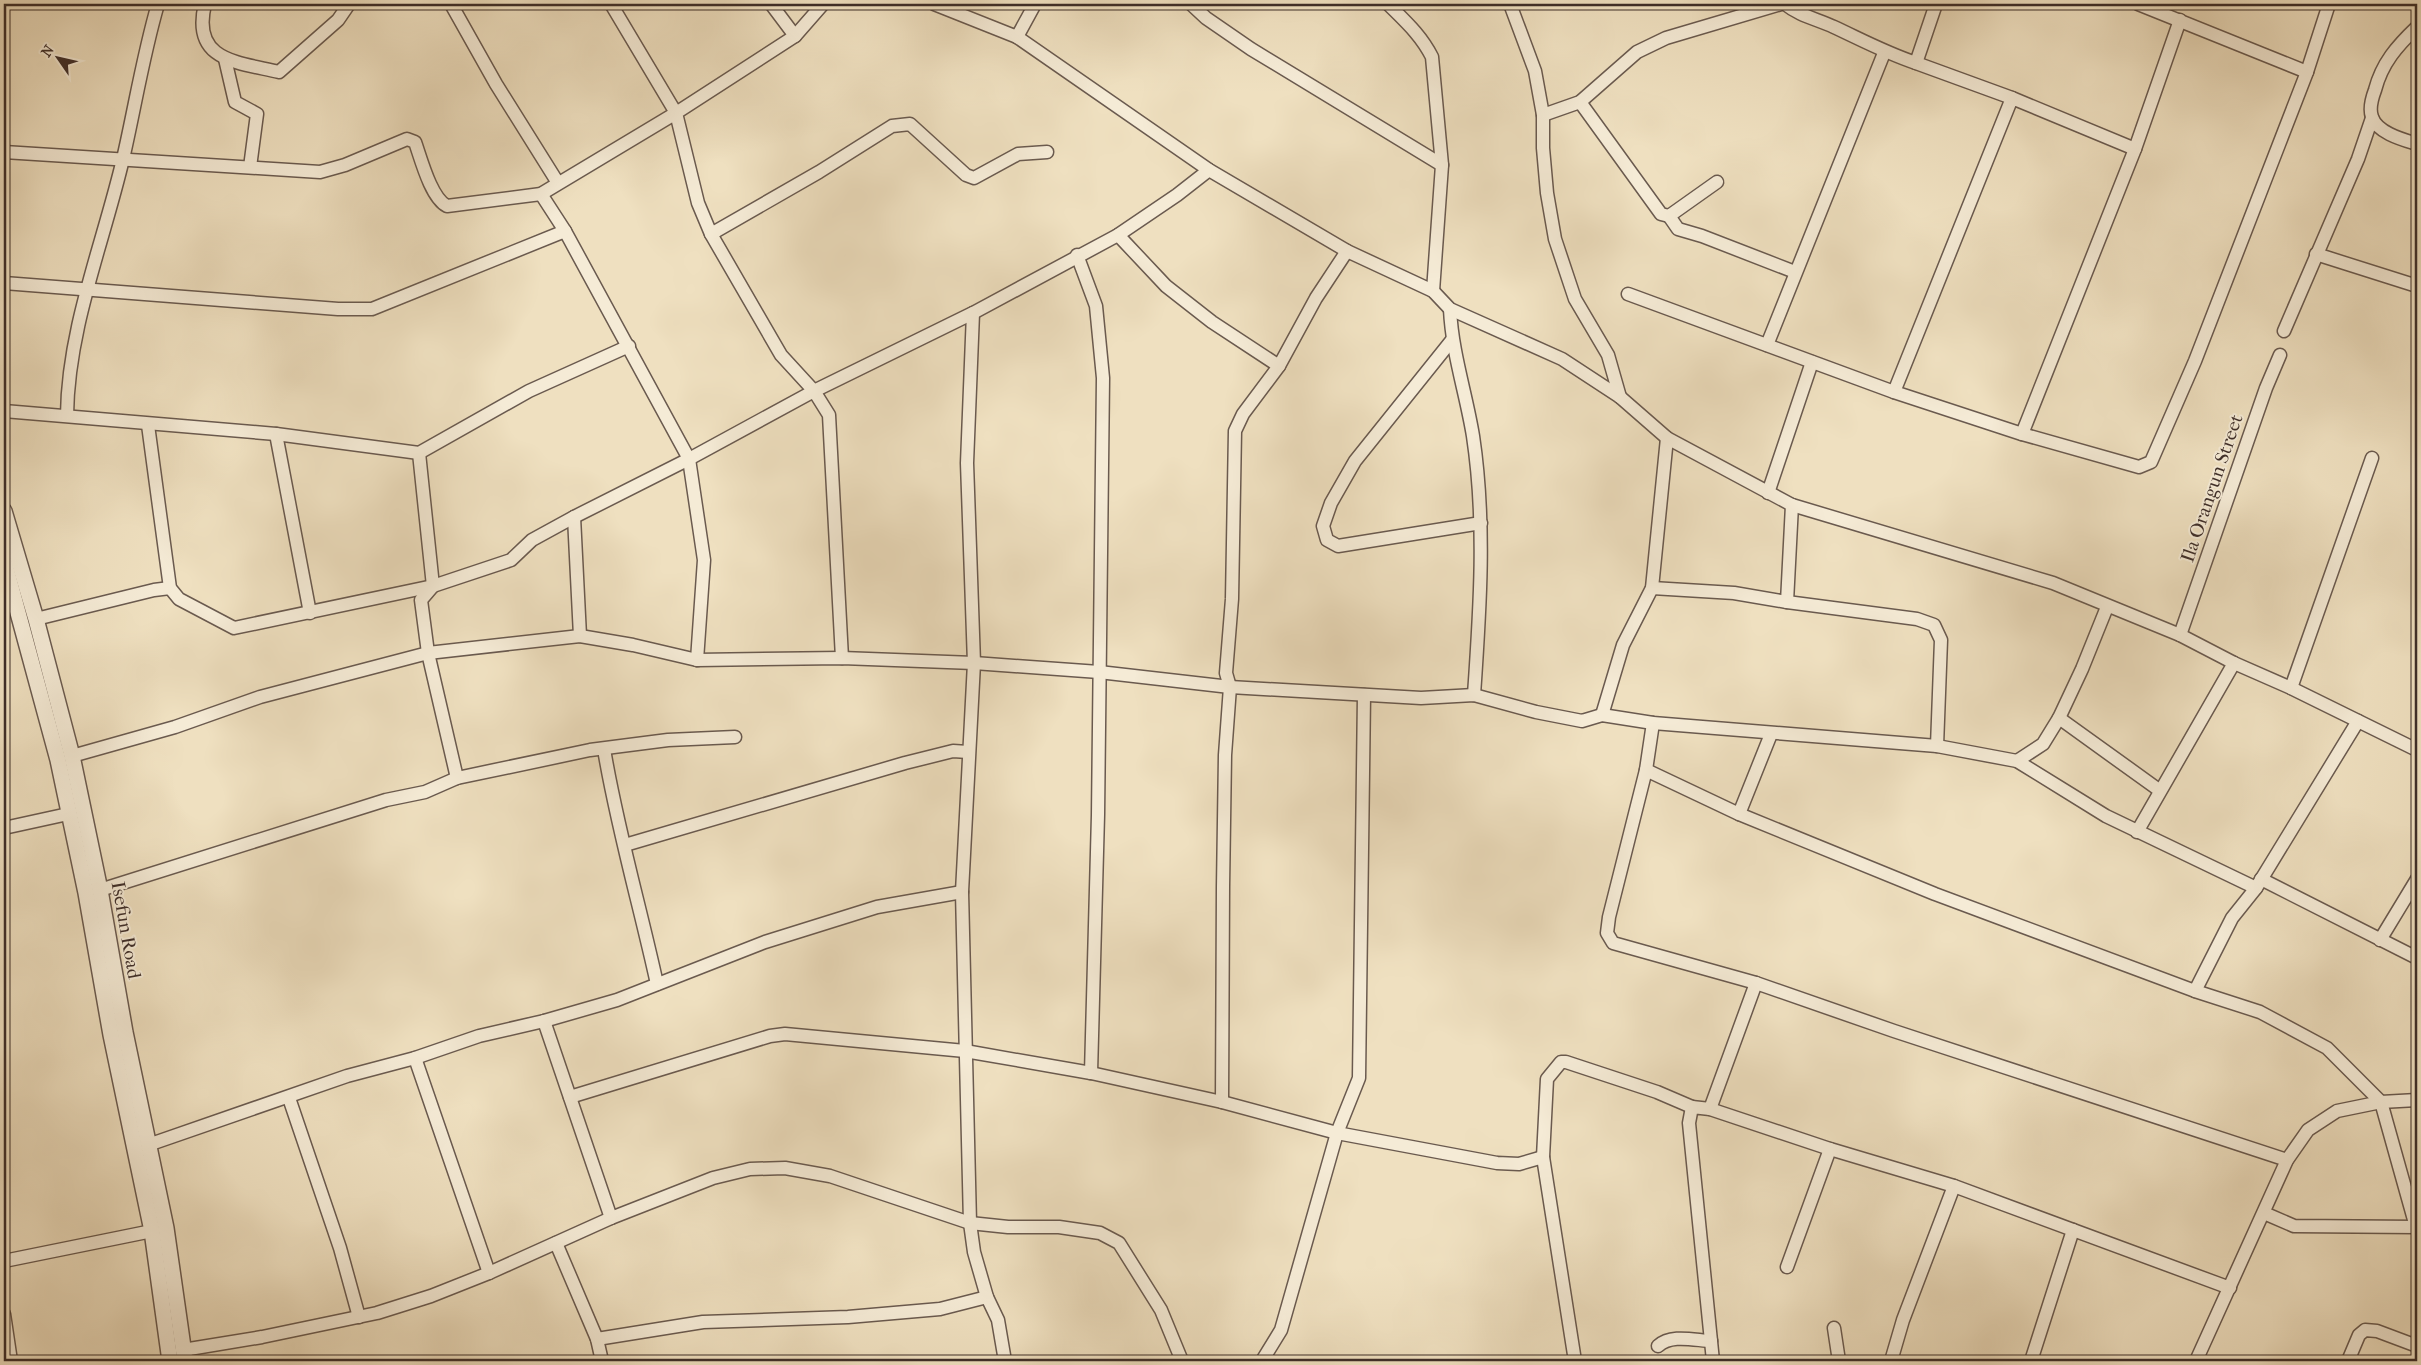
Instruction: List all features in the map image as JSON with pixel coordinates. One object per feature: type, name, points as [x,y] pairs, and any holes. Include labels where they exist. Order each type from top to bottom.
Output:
[{"type":"street","points":[[67,415],[68,374],[87,290],[122,160],[146,44],[158,4]]},
{"type":"street","points":[[205,4],[202,16],[203,36],[211,49],[225,60],[279,72],[338,20],[349,4]]},
{"type":"street","points":[[451,4],[496,84],[558,184]]},
{"type":"street","points":[[611,4],[676,112],[698,203],[711,234],[780,355],[814,391],[829,415],[842,658]]},
{"type":"street","points":[[771,4],[795,36]]},
{"type":"street","points":[[4,152],[320,172],[332,170],[407,139],[415,142],[425,171],[438,198],[447,206],[541,194],[676,112],[795,36],[823,4]]},
{"type":"street","points":[[934,4],[1017,37],[1209,170],[1347,251],[1432,291],[1450,309],[1562,359],[1620,397],[1666,438],[1768,493],[1792,505],[2053,583],[2180,635],[2234,663],[2417,747]]},
{"type":"street","points":[[1017,37],[1035,4]]},
{"type":"street","points":[[1191,4],[1206,18],[1251,49],[1442,165]]},
{"type":"street","points":[[1388,4],[1425,42],[1432,57],[1442,165],[1432,291]]},
{"type":"street","points":[[1510,4],[1535,71],[1543,115],[1543,157],[1555,238],[1575,299],[1608,356],[1620,397]]},
{"type":"street","points":[[1543,115],[1580,102],[1637,52],[1666,38],[1783,4],[1794,11],[1833,26],[1884,53],[2012,98],[2135,149]]},
{"type":"street","points":[[1916,63],[1936,4]]},
{"type":"street","points":[[2138,4],[2307,72]]},
{"type":"street","points":[[1628,294],[1894,392],[2022,434],[2139,467],[2150,462],[2195,361],[2307,72],[2329,4]]},
{"type":"street","points":[[2022,434],[2135,149],[2180,20]]},
{"type":"street","points":[[2284,331],[2358,159],[2372,118],[2371,102],[2379,74],[2390,55],[2417,27]]},
{"type":"street","points":[[1766,345],[1884,53]]},
{"type":"street","points":[[225,60],[235,102],[257,114],[250,167]]},
{"type":"street","points":[[1894,392],[2012,98]]},
{"type":"street","points":[[1580,102],[1658,212],[1670,216],[1678,229],[1702,236],[1795,272]]},
{"type":"street","points":[[2372,118],[2380,128],[2396,137],[2417,144]]},
{"type":"street","points":[[711,234],[818,172],[892,126],[910,124],[966,174],[974,178],[1018,154],[1047,152]]},
{"type":"street","points":[[148,425],[170,588],[179,599],[234,628],[433,586],[511,560],[532,540],[574,517],[689,459],[814,391],[973,313],[1077,255],[1118,235],[1209,170]]},
{"type":"street","points":[[1670,216],[1717,182]]},
{"type":"street","points":[[541,194],[566,231],[689,459],[704,560],[697,660]]},
{"type":"street","points":[[4,283],[338,309],[372,309],[566,231]]},
{"type":"street","points":[[1118,235],[1166,286],[1212,322],[1279,366]]},
{"type":"street","points":[[1222,1102],[1225,756],[1230,687],[1226,673],[1232,590],[1235,431],[1243,414],[1279,366],[1316,298],[1347,251]]},
{"type":"street","points":[[2316,254],[2417,286]]},
{"type":"street","points":[[1077,255],[1096,306],[1103,378],[1092,1074]]},
{"type":"street","points":[[1450,309],[1452,340],[1473,436],[1481,523],[1480,603],[1474,695]]},
{"type":"street","points":[[973,313],[968,462],[974,663],[962,892],[970,1223],[974,1252],[987,1297],[998,1320],[1005,1361]]},
{"type":"street","points":[[1452,340],[1355,461],[1331,503],[1323,526],[1327,540],[1338,546],[1481,523]]},
{"type":"street","points":[[4,411],[67,415],[148,425],[276,434],[419,454],[530,391],[629,346]]},
{"type":"street","name":"Ila Orangun Street","points":[[2180,635],[2266,388],[2280,355]]},
{"type":"street","points":[[1768,493],[1812,362]]},
{"type":"street","points":[[276,434],[310,613]]},
{"type":"street","points":[[1602,715],[1622,645],[1652,588],[1666,438]]},
{"type":"street","points":[[419,454],[433,586],[421,600],[428,652],[457,778]]},
{"type":"street","points":[[2291,688],[2372,458]]},
{"type":"street","points":[[1787,602],[1792,505]]},
{"type":"street","name":"Isefun Road","points":[[4,512],[36,619],[72,756],[100,890],[125,1032],[166,1228],[184,1356]]},
{"type":"street","points":[[574,517],[580,636]]},
{"type":"street","name":"Isefun Road","points":[[4,561],[53,742],[86,892],[111,1035],[152,1231],[170,1361]]},
{"type":"street","points":[[36,619],[154,590],[170,588]]},
{"type":"street","points":[[1652,588],[1734,593],[1918,619],[1934,625],[1941,640],[1936,746]]},
{"type":"street","points":[[2017,761],[2043,744],[2059,718],[2082,669],[2107,606]]},
{"type":"street","points":[[72,756],[175,727],[260,697],[428,652],[580,636],[633,645],[697,660],[842,658],[974,663],[1099,672],[1230,687],[1421,698],[1474,695],[1536,712],[1582,721],[1602,715],[1653,723],[1771,734],[1936,746],[2017,761],[2106,816],[2137,832],[2259,884],[2417,958]]},
{"type":"street","points":[[2137,832],[2159,790],[2234,663]]},
{"type":"street","points":[[1262,1361],[1281,1330],[1337,1133],[1356,1090],[1359,1078],[1364,695]]},
{"type":"street","points":[[2059,718],[2159,790]]},
{"type":"street","points":[[2195,990],[2232,918],[2259,884],[2358,721]]},
{"type":"street","points":[[1653,723],[1646,770],[1609,917],[1607,933],[1613,943],[1756,983],[1894,1032],[2287,1160]]},
{"type":"street","points":[[1739,814],[1771,734]]},
{"type":"street","points":[[100,890],[386,800],[425,792],[457,778],[604,748],[668,740],[735,737]]},
{"type":"street","points":[[604,748],[612,794],[657,984]]},
{"type":"street","points":[[624,845],[905,763],[953,751],[968,752]]},
{"type":"street","points":[[1646,770],[1739,814],[1935,894],[2195,990],[2260,1012],[2327,1048],[2381,1102],[2417,1227],[2294,1226],[2264,1213]]},
{"type":"street","points":[[4,828],[68,814]]},
{"type":"street","points":[[2380,940],[2417,879]]},
{"type":"street","points":[[148,1144],[226,1116],[289,1098],[347,1076],[415,1058],[479,1036],[544,1021],[617,1000],[765,942],[877,907],[962,892]]},
{"type":"street","points":[[1710,1108],[1756,983]]},
{"type":"street","points":[[544,1021],[610,1218]]},
{"type":"street","points":[[570,1097],[679,1062],[770,1036],[785,1034],[965,1051],[1092,1074],[1222,1102],[1337,1133],[1497,1163],[1519,1164],[1543,1157]]},
{"type":"street","points":[[415,1058],[488,1273]]},
{"type":"street","points":[[1575,1361],[1543,1157],[1548,1079],[1561,1062],[1657,1092],[1692,1107],[1710,1108],[1830,1149],[1954,1186],[2230,1288]]},
{"type":"street","points":[[289,1098],[340,1248],[359,1316]]},
{"type":"street","points":[[2196,1361],[2287,1160],[2308,1130],[2337,1110],[2381,1102],[2417,1100]]},
{"type":"street","points":[[1692,1107],[1689,1122],[1713,1361]]},
{"type":"street","points":[[1787,1267],[1830,1149]]},
{"type":"street","points":[[184,1356],[204,1348],[359,1316],[431,1296],[488,1273],[610,1218],[713,1178],[750,1169],[785,1168],[830,1176],[970,1223],[1059,1227],[1100,1233],[1119,1243],[1161,1310],[1182,1361]]},
{"type":"street","points":[[1891,1361],[1903,1320],[1954,1186]]},
{"type":"street","points":[[2031,1361],[2074,1230]]},
{"type":"street","points":[[4,1261],[152,1231]]},
{"type":"street","points":[[556,1242],[597,1339],[602,1361]]},
{"type":"street","points":[[597,1339],[703,1322],[811,1319],[940,1309],[987,1297]]},
{"type":"street","points":[[4,1314],[11,1361]]},
{"type":"street","points":[[1834,1328],[1838,1361]]},
{"type":"street","points":[[2348,1361],[2359,1335],[2365,1330],[2377,1331],[2417,1346]]},
{"type":"street","points":[[1658,1346],[1664,1340],[1673,1339],[1711,1341]]}]
